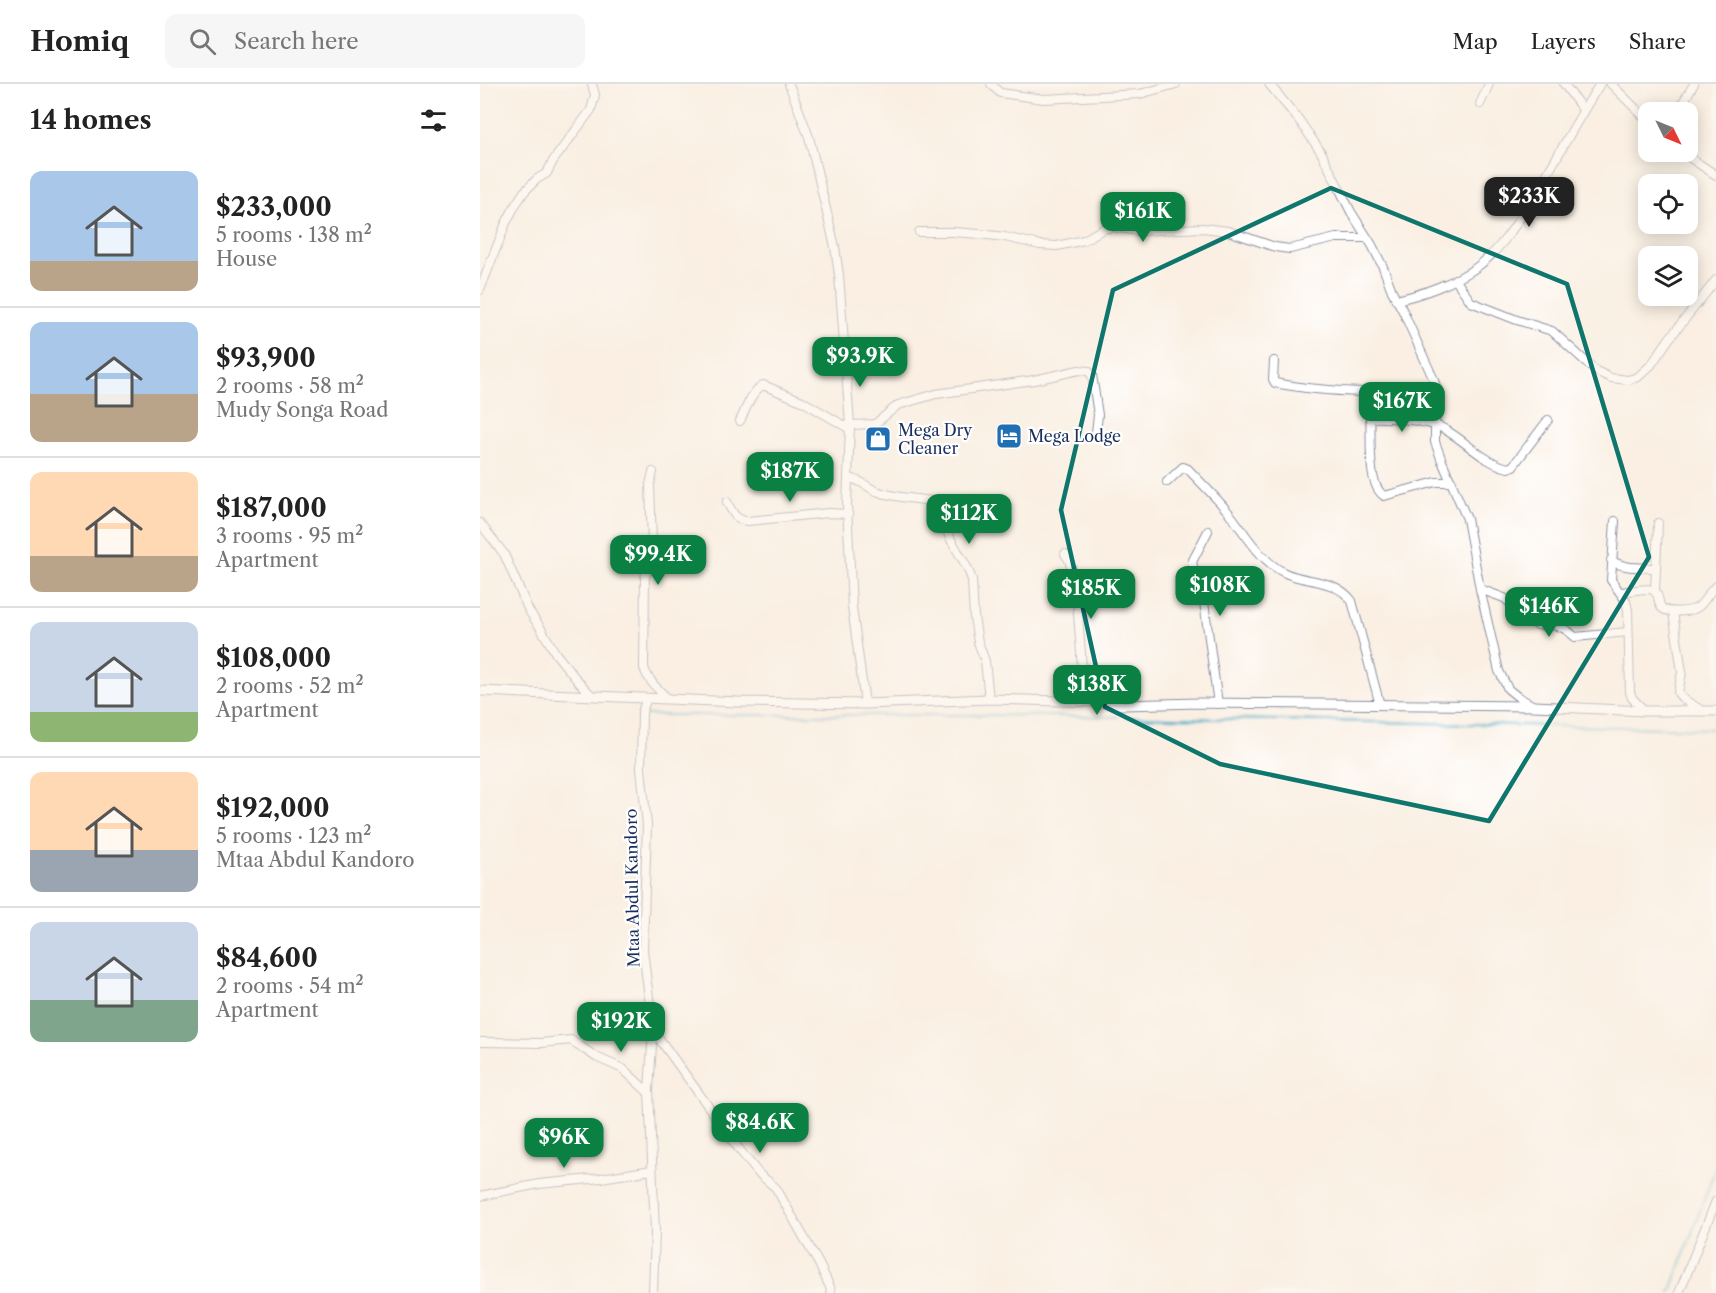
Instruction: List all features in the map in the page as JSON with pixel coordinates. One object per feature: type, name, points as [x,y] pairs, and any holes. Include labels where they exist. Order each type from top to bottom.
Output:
[{"type":"main road","points":[[480,692],[866,704],[989,699],[1123,705],[1534,706],[1645,711],[1716,711]]},
{"type":"street","points":[[480,290],[513,209],[524,192],[547,173],[553,160],[591,110],[595,95],[592,84]]},
{"type":"street","points":[[789,84],[809,137],[835,247],[839,274],[850,427],[847,505],[852,607],[866,704]]},
{"type":"street","points":[[991,84],[1000,93],[1044,99],[1149,92],[1176,84]]},
{"type":"street","points":[[1126,93],[1127,84]]},
{"type":"street","points":[[1269,84],[1317,145],[1351,212],[1383,267],[1437,389],[1435,442],[1467,519],[1480,590],[1499,671],[1508,689],[1534,706]]},
{"type":"street","points":[[1480,104],[1489,84]]},
{"type":"street","points":[[1564,84],[1583,110]]},
{"type":"street","points":[[1396,300],[1415,296],[1455,279],[1477,267],[1496,249],[1514,227],[1545,179],[1600,84]]},
{"type":"street","points":[[1611,84],[1638,111]]},
{"type":"street","points":[[1683,102],[1694,84]]},
{"type":"street","points":[[1697,162],[1716,175]]},
{"type":"street","points":[[919,232],[979,234],[1057,246],[1084,240],[1102,229],[1113,227],[1138,231],[1203,228],[1228,231],[1275,247],[1290,249],[1336,238],[1367,238]]},
{"type":"street","points":[[1455,279],[1471,302],[1552,331],[1596,371],[1611,378],[1628,380],[1638,377],[1652,365],[1669,339],[1716,280]]},
{"type":"street","points":[[1402,311],[1415,296]]},
{"type":"street","points":[[1274,361],[1273,379],[1275,383],[1298,388],[1367,394],[1373,476],[1381,494],[1384,496],[1436,482],[1452,482]]},
{"type":"street","points":[[740,421],[754,394],[763,385],[802,400],[850,427],[875,424],[898,405],[936,394],[1023,382],[1079,370],[1088,371],[1092,375],[1098,416],[1096,432]]},
{"type":"street","points":[[1370,418],[1381,417],[1435,424],[1488,461],[1508,468],[1513,466],[1548,420]]},
{"type":"street","points":[[1167,482],[1183,467],[1188,469],[1228,512],[1250,543],[1276,568],[1288,574],[1322,582],[1337,588],[1348,596],[1352,601],[1380,705]]},
{"type":"street","points":[[653,472],[650,485],[652,543],[645,578],[644,668],[646,675],[668,699]]},
{"type":"street","points":[[848,478],[860,480],[876,491],[932,501],[936,504],[950,538],[972,580],[974,617],[978,642],[985,661],[989,699]]},
{"type":"street","points":[[727,502],[734,516],[748,521],[829,513],[848,514]]},
{"type":"street","points":[[1615,521],[1611,580],[1626,601],[1628,610],[1630,692],[1632,698],[1645,711]]},
{"type":"street","points":[[480,523],[504,554],[529,611],[556,654],[592,696]]},
{"type":"street","points":[[1658,523],[1655,591],[1660,606],[1673,612],[1698,607],[1716,585]]},
{"type":"street","points":[[1208,531],[1192,562],[1203,594],[1218,704]]},
{"type":"street","points":[[1065,554],[1069,560],[1076,586],[1083,682],[1087,695],[1094,702]]},
{"type":"street","points":[[1611,560],[1624,566],[1655,568]]},
{"type":"street","points":[[1620,592],[1650,589],[1655,591]]},
{"type":"street","points":[[1480,590],[1504,598],[1535,624],[1565,628],[1575,637],[1628,632]]},
{"type":"street","points":[[1673,612],[1682,672],[1678,693],[1683,699],[1701,710]]},
{"type":"street","name":"Mtaa Abdul Kandoro","points":[[647,698],[642,712],[641,769],[647,825],[644,950],[653,1030],[649,1093],[655,1230],[653,1293]]},
{"type":"street","points":[[653,1030],[739,1149],[758,1173],[776,1188],[819,1264],[831,1293]]},
{"type":"street","points":[[480,1042],[541,1043],[571,1040],[596,1058],[623,1069],[649,1093]]},
{"type":"street","points":[[480,1196],[539,1184],[652,1170]]},
{"type":"street","points":[[1680,1293],[1716,1201]]},
{"type":"highlighted area","points":[[1331,188],[1567,284],[1649,557],[1489,821],[1220,764],[1105,707],[1061,510],[1113,290]]},
{"type":"waterway","points":[[645,715],[1118,717]]},
{"type":"waterway","points":[[1125,717],[1716,729]]},
{"type":"waterway","points":[[1670,1293],[1716,1167]]},
{"type":"place","name":"Mega Lodge","points":[[1009,436]]},
{"type":"place","name":"Mega Dry Cleaner","points":[[878,439]]}]
